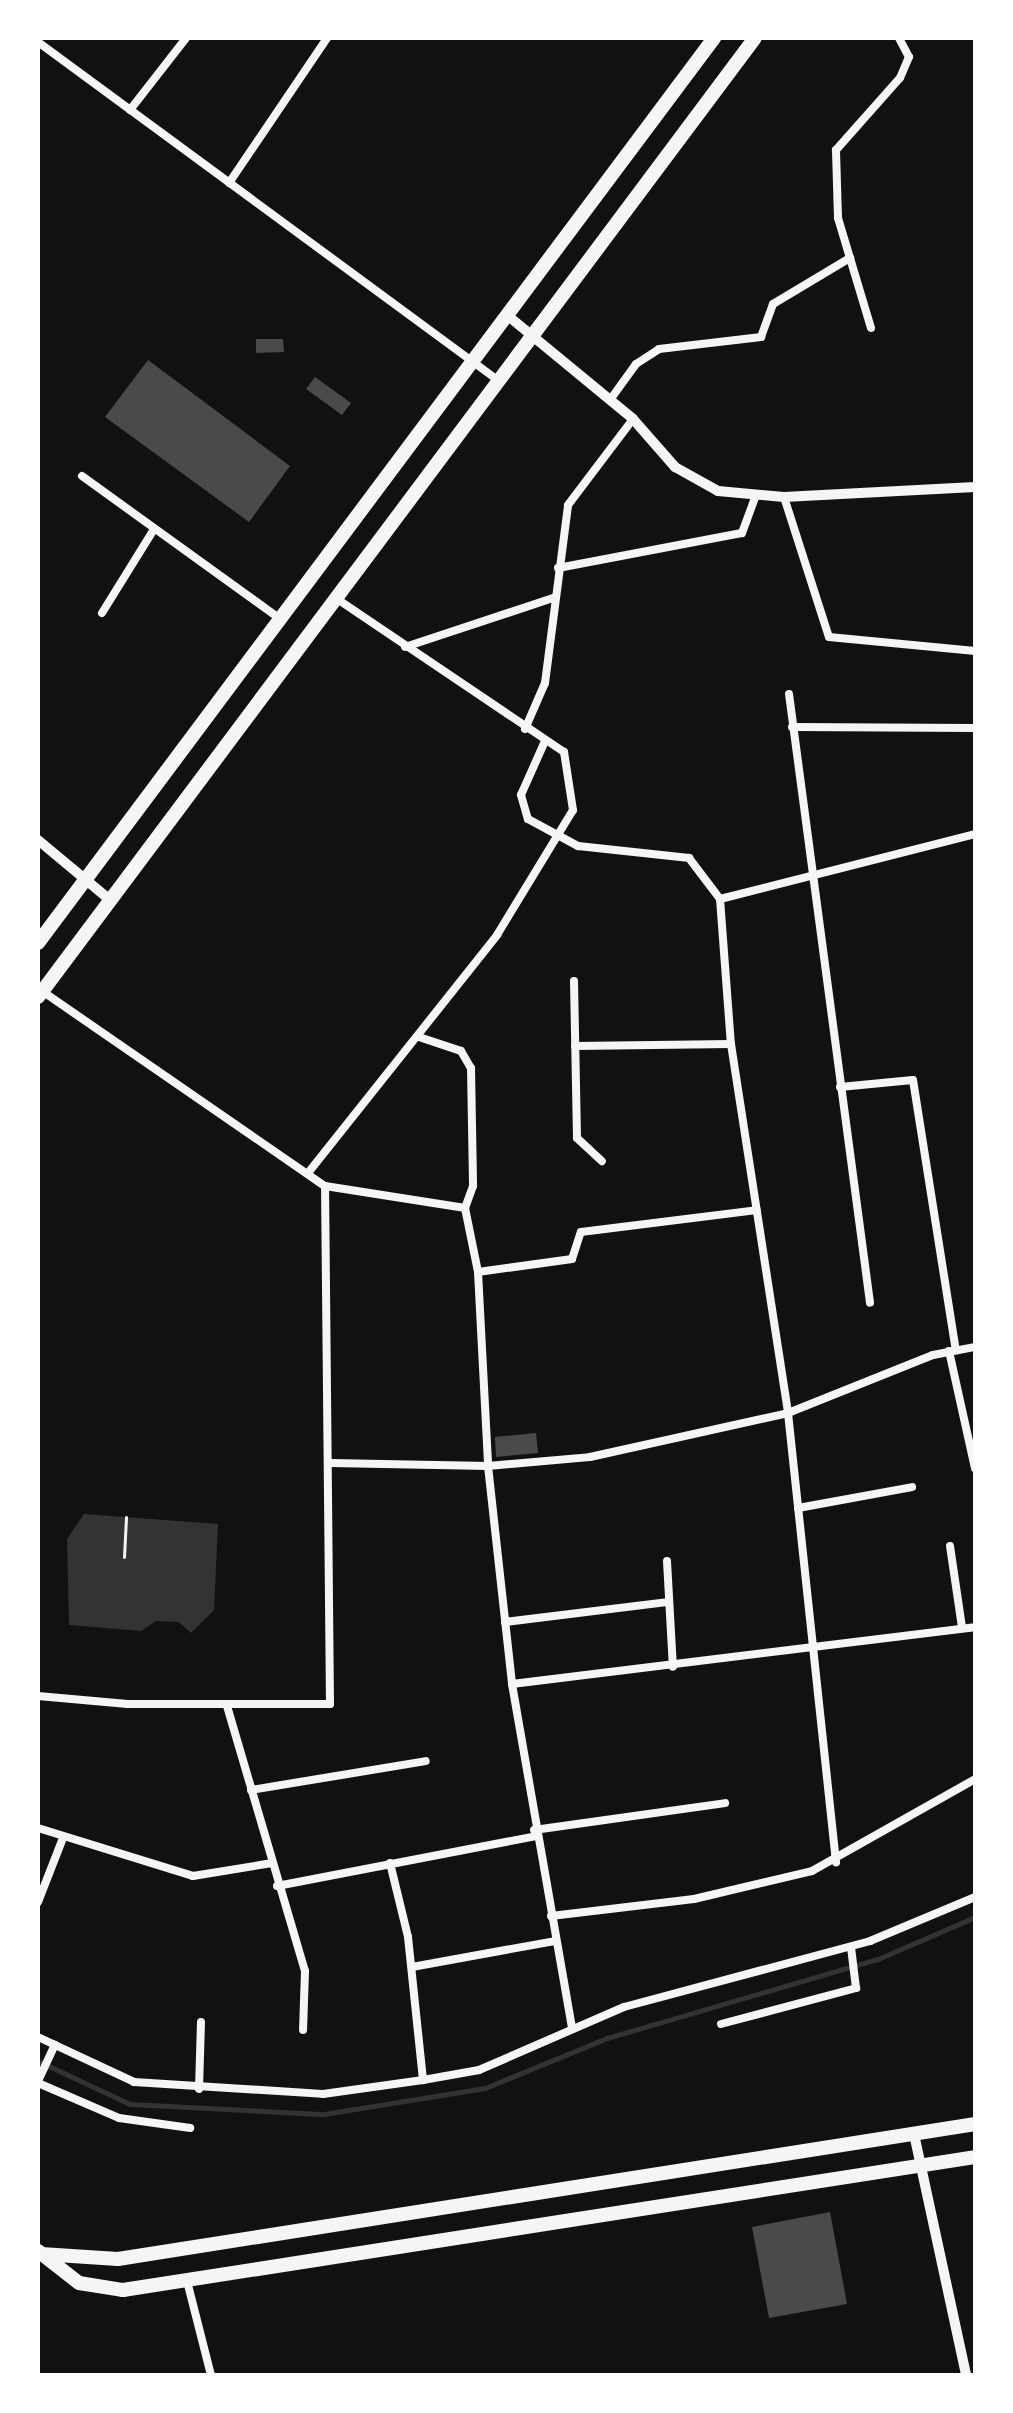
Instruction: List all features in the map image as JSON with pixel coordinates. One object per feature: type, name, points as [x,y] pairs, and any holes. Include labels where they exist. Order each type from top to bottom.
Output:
[{"type":"main road","points":[[38,943],[714,38]]},
{"type":"main road","points":[[39,992],[755,38]]},
{"type":"main road","points":[[39,2254],[118,2259],[975,2124]]},
{"type":"main road","points":[[39,2254],[79,2283],[99,2288],[187,2281],[975,2157]]},
{"type":"street","points":[[130,110],[186,38]]},
{"type":"street","points":[[229,183],[327,38]]},
{"type":"street","points":[[871,328],[838,218],[836,150],[900,78],[909,57],[899,38]]},
{"type":"street","points":[[38,42],[499,381]]},
{"type":"street","points":[[610,400],[636,364],[659,349],[761,337],[773,304],[850,258]]},
{"type":"street","points":[[507,315],[633,419],[675,467],[718,491],[784,497],[975,487]]},
{"type":"street","points":[[525,729],[545,683],[568,505],[633,419]]},
{"type":"street","points":[[82,476],[280,619]]},
{"type":"street","points":[[558,568],[742,533],[756,495]]},
{"type":"street","points":[[784,497],[829,637],[975,651]]},
{"type":"street","points":[[102,613],[154,529]]},
{"type":"street","points":[[405,647],[556,597]]},
{"type":"street","points":[[308,1173],[419,1037],[560,840],[573,810],[573,775],[564,752],[525,729],[336,598]]},
{"type":"street","points":[[789,694],[809,878],[870,1303]]},
{"type":"street","points":[[792,727],[975,728]]},
{"type":"street","points":[[545,741],[521,795],[523,808],[560,840],[689,858],[720,899],[731,1044],[788,1413],[817,1648],[836,1862]]},
{"type":"street","points":[[720,899],[975,834]]},
{"type":"street","points":[[38,840],[110,900]]},
{"type":"street","points":[[574,981],[577,1138],[602,1161]]},
{"type":"street","points":[[39,992],[325,1186],[465,1208]]},
{"type":"street","points":[[419,1037],[469,1056],[473,1186],[465,1208],[478,1272],[488,1466],[512,1684],[535,1833],[572,2029]]},
{"type":"street","points":[[575,1046],[731,1044]]},
{"type":"street","points":[[840,1087],[913,1080],[953,1351],[975,1468]]},
{"type":"street","points":[[38,1696],[322,1708],[333,1697],[325,1186]]},
{"type":"street","points":[[478,1272],[572,1259],[581,1232],[757,1210]]},
{"type":"street","points":[[331,1463],[488,1466],[590,1457],[788,1413],[953,1351],[975,1347]]},
{"type":"street","points":[[798,1508],[912,1487]]},
{"type":"street","points":[[950,1546],[962,1627]]},
{"type":"street","points":[[667,1561],[673,1667]]},
{"type":"street","points":[[505,1622],[669,1602]]},
{"type":"street","points":[[512,1684],[673,1667],[975,1627]]},
{"type":"street","points":[[227,1706],[277,1886],[305,1971],[303,2030]]},
{"type":"street","points":[[251,1790],[426,1761]]},
{"type":"street","points":[[551,1916],[694,1899],[836,1862],[975,1779]]},
{"type":"street","points":[[277,1886],[535,1833],[725,1803]]},
{"type":"street","points":[[38,1828],[193,1876],[272,1863]]},
{"type":"street","points":[[38,1902],[63,1838]]},
{"type":"street","points":[[390,1863],[412,1967],[423,2080]]},
{"type":"street","points":[[38,2037],[134,2082],[199,2089],[323,2094],[423,2080],[479,2070],[624,2007],[851,1947],[975,1897]]},
{"type":"street","points":[[412,1967],[555,1941]]},
{"type":"street","points":[[721,2024],[851,1991],[858,1977],[851,1947]]},
{"type":"street","points":[[199,2089],[201,2022]]},
{"type":"street","points":[[55,2045],[39,2079],[119,2118],[190,2128]]},
{"type":"street","points":[[914,2134],[966,2375]]},
{"type":"street","points":[[187,2281],[211,2375]]},
{"type":"path","points":[[124,1557],[126,1517]]},
{"type":"shaded area","points":[[84,1514],[218,1524],[214,1610],[191,1633],[179,1622],[156,1621],[141,1631],[69,1625],[67,1539]]},
{"type":"building","points":[[256,339],[283,339],[284,352],[256,353]]},
{"type":"building","points":[[148,360],[290,466],[249,522],[105,417]]},
{"type":"building","points":[[315,377],[351,403],[342,415],[306,389]]},
{"type":"building","points":[[536,1433],[538,1453],[496,1457],[495,1437]]},
{"type":"building","points":[[830,2212],[847,2304],[769,2318],[752,2227]]},
{"type":"waterway","points":[[38,2061],[130,2104],[324,2114],[485,2088],[607,2038],[878,1959],[975,1917]]}]
